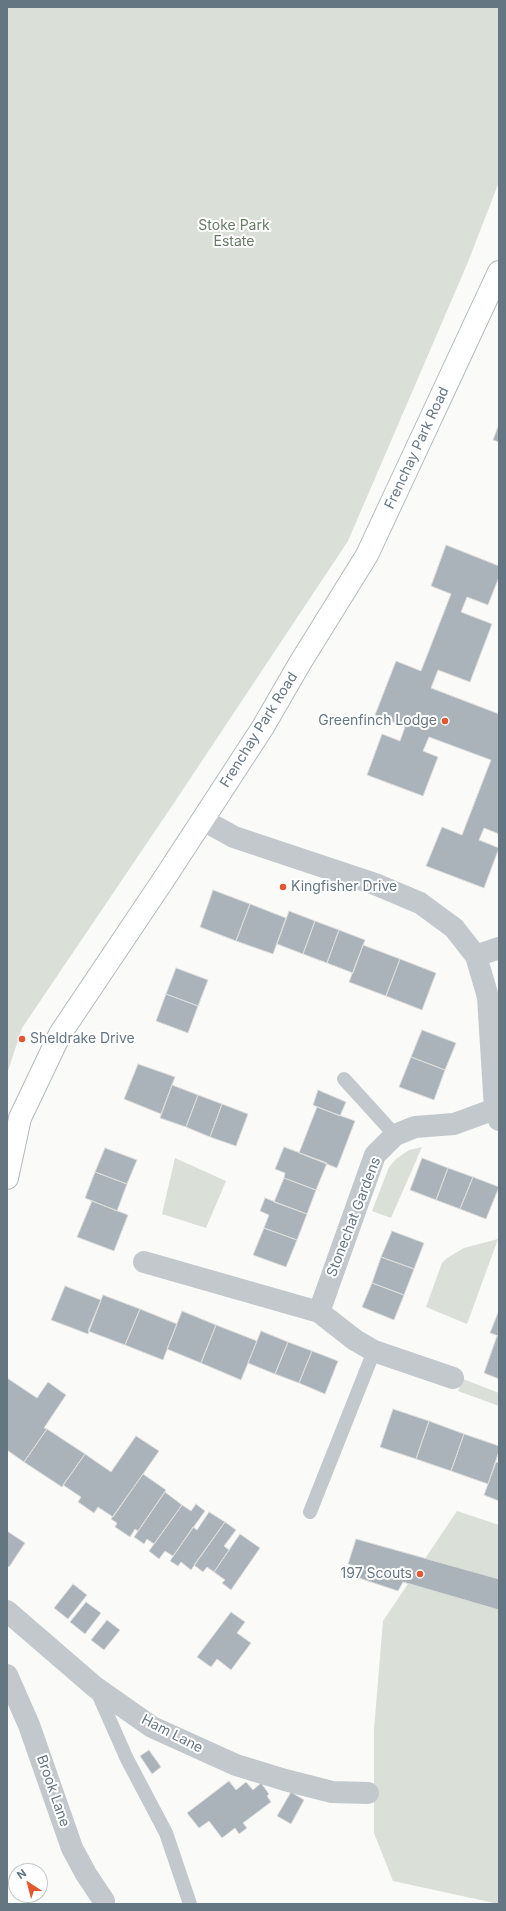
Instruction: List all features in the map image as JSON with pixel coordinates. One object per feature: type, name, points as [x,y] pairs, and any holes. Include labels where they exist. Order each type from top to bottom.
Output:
[{"type":"main road","name":"Frenchay Park Road","points":[[7,1178],[20,1118],[60,1034],[203,820],[263,727],[300,663],[367,555],[499,272]]},
{"type":"street","points":[[203,820],[234,837],[375,884],[420,902],[454,928],[476,956],[488,997],[497,1115]]},
{"type":"street","points":[[476,956],[499,948]]},
{"type":"street","name":"Stonechat Gardens","points":[[319,1312],[375,1154],[395,1135],[415,1127],[454,1124],[497,1115]]},
{"type":"street","points":[[144,1262],[319,1312],[355,1340],[374,1351],[453,1378]]},
{"type":"street","name":"Ham Lane","points":[[7,1611],[95,1687],[152,1727],[236,1765],[332,1792],[368,1793]]},
{"type":"street","name":"Brook Lane","points":[[7,1675],[29,1725],[72,1848],[86,1874],[104,1901],[104,1904]]},
{"type":"lane","points":[[344,1079],[395,1135]]},
{"type":"lane","points":[[310,1512],[374,1351]]},
{"type":"lane","points":[[95,1687],[127,1759],[166,1833],[190,1904]]},
{"type":"green space","name":"Stoke Park Estate","points":[[7,7],[499,7],[499,182],[468,262],[348,541],[22,1028],[7,1074]]},
{"type":"green space","points":[[422,1147],[391,1218],[372,1211],[389,1167],[396,1159],[409,1150]]},
{"type":"green space","points":[[175,1158],[226,1181],[206,1228],[162,1214]]},
{"type":"green space","points":[[498,1239],[467,1324],[426,1307],[442,1263],[447,1258],[464,1248]]},
{"type":"green space","points":[[463,1379],[499,1393],[499,1406],[458,1391]]},
{"type":"green space","points":[[457,1511],[499,1525],[499,1904],[393,1881],[374,1833],[374,1729],[383,1621]]},
{"type":"building","points":[[499,424],[499,442],[493,440]]},
{"type":"building","name":"Greenfinch Lodge","points":[[446,545],[499,566],[499,577],[488,605],[467,597],[461,612],[492,624],[470,682],[438,670],[431,688],[499,714],[499,834],[484,828],[479,840],[499,848],[484,888],[426,866],[442,827],[462,835],[491,760],[429,737],[423,751],[438,757],[423,796],[367,775],[382,734],[400,741],[405,727],[375,715],[396,661],[421,671],[451,594],[431,586]]},
{"type":"building","points":[[213,890],[250,904],[236,941],[200,927]]},
{"type":"building","points":[[250,904],[286,918],[273,954],[236,941]]},
{"type":"building","points":[[289,911],[315,921],[303,954],[277,944]]},
{"type":"building","points":[[315,921],[339,930],[327,963],[303,954]]},
{"type":"building","points":[[339,930],[365,940],[353,973],[327,963]]},
{"type":"building","points":[[363,945],[400,959],[386,996],[349,982]]},
{"type":"building","points":[[400,959],[436,973],[422,1010],[386,996]]},
{"type":"building","points":[[176,968],[208,980],[198,1006],[166,994]]},
{"type":"building","points":[[166,994],[198,1006],[188,1033],[156,1021]]},
{"type":"building","points":[[422,1030],[456,1043],[445,1070],[411,1057]]},
{"type":"building","points":[[411,1057],[445,1070],[434,1100],[399,1087]]},
{"type":"building","points":[[138,1064],[175,1077],[161,1114],[124,1099]]},
{"type":"building","points":[[172,1085],[198,1095],[186,1127],[160,1118]]},
{"type":"building","points":[[318,1090],[346,1102],[340,1116],[313,1105]]},
{"type":"building","points":[[198,1095],[222,1104],[210,1137],[186,1127]]},
{"type":"building","points":[[222,1104],[248,1114],[236,1146],[210,1137]]},
{"type":"building","points":[[317,1107],[355,1121],[337,1168],[299,1153]]},
{"type":"building","points":[[284,1147],[327,1163],[316,1190],[284,1178],[285,1173],[275,1169]]},
{"type":"building","points":[[105,1148],[137,1160],[127,1184],[95,1172]]},
{"type":"building","points":[[422,1158],[448,1168],[436,1200],[410,1190]]},
{"type":"building","points":[[448,1168],[473,1177],[460,1209],[436,1200]]},
{"type":"building","points":[[95,1172],[127,1184],[117,1211],[85,1198]]},
{"type":"building","points":[[473,1177],[499,1187],[486,1219],[460,1209]]},
{"type":"building","points":[[284,1178],[316,1190],[307,1214],[274,1202]]},
{"type":"building","points":[[265,1198],[307,1214],[297,1240],[264,1228],[269,1215],[260,1211]]},
{"type":"building","points":[[92,1201],[128,1215],[114,1251],[77,1237]]},
{"type":"building","points":[[264,1228],[297,1240],[286,1267],[253,1255]]},
{"type":"building","points":[[392,1231],[424,1243],[414,1269],[381,1257]]},
{"type":"building","points":[[381,1257],[414,1269],[404,1295],[372,1283]]},
{"type":"building","points":[[372,1283],[404,1295],[394,1320],[362,1307]]},
{"type":"building","points":[[65,1286],[101,1300],[88,1334],[51,1320]]},
{"type":"building","points":[[103,1295],[140,1309],[125,1345],[88,1331]]},
{"type":"building","points":[[140,1309],[177,1324],[163,1360],[125,1345]]},
{"type":"building","points":[[499,1310],[499,1336],[490,1333]]},
{"type":"building","points":[[182,1311],[216,1325],[201,1363],[167,1349]]},
{"type":"building","points":[[216,1325],[257,1341],[241,1380],[201,1363]]},
{"type":"building","points":[[261,1331],[288,1342],[275,1374],[248,1363]]},
{"type":"building","points":[[497,1336],[499,1336],[499,1379],[484,1373]]},
{"type":"building","points":[[288,1342],[312,1351],[299,1383],[275,1374]]},
{"type":"building","points":[[312,1351],[338,1361],[325,1394],[299,1383]]},
{"type":"building","points":[[7,1378],[37,1398],[48,1382],[66,1395],[44,1428],[47,1429],[24,1462],[7,1450]]},
{"type":"building","points":[[393,1409],[429,1421],[416,1459],[380,1447]]},
{"type":"building","points":[[429,1421],[464,1434],[451,1471],[416,1459]]},
{"type":"building","points":[[47,1429],[85,1454],[62,1487],[24,1462]]},
{"type":"building","points":[[464,1434],[499,1446],[499,1451],[488,1484],[451,1471]]},
{"type":"building","points":[[136,1436],[159,1451],[113,1517],[98,1507],[94,1513],[78,1502],[81,1497],[63,1485],[85,1454],[111,1472]]},
{"type":"building","points":[[496,1462],[499,1463],[499,1501],[484,1495]]},
{"type":"building","points":[[143,1474],[166,1490],[138,1531],[135,1529],[130,1537],[115,1527],[117,1523],[111,1519]]},
{"type":"building","points":[[165,1492],[182,1505],[154,1544],[147,1539],[144,1544],[134,1537]]},
{"type":"building","points":[[196,1504],[205,1511],[173,1556],[165,1551],[159,1559],[149,1551],[182,1505],[191,1511]]},
{"type":"building","points":[[209,1512],[225,1522],[191,1570],[181,1562],[178,1566],[170,1561],[193,1527],[197,1530]]},
{"type":"building","points":[[225,1522],[236,1530],[224,1546],[229,1550],[214,1572],[207,1567],[203,1572],[194,1565]]},
{"type":"building","points":[[7,1531],[25,1543],[9,1567],[7,1565]]},
{"type":"building","points":[[240,1534],[260,1548],[231,1590],[222,1583],[225,1580],[214,1572]]},
{"type":"building","name":"197 Scouts","points":[[356,1539],[499,1579],[499,1610],[403,1582],[398,1591],[359,1578],[363,1569],[348,1564]]},
{"type":"building","points":[[73,1584],[87,1595],[68,1619],[54,1608]]},
{"type":"building","points":[[86,1602],[101,1613],[85,1634],[70,1622]]},
{"type":"building","points":[[231,1612],[245,1622],[237,1633],[251,1643],[231,1670],[217,1659],[211,1667],[197,1657]]},
{"type":"building","points":[[107,1620],[120,1630],[104,1650],[91,1640]]},
{"type":"building","points":[[149,1750],[161,1767],[152,1774],[140,1756]]},
{"type":"building","points":[[229,1781],[236,1790],[246,1782],[253,1790],[261,1783],[269,1794],[267,1796],[271,1802],[243,1823],[247,1828],[239,1834],[235,1828],[222,1838],[209,1821],[199,1828],[187,1813]]},
{"type":"building","points":[[291,1792],[304,1800],[291,1824],[277,1816]]},
{"type":"place","name":"Greenfinch Lodge","points":[[445,721]]},
{"type":"place","name":"Kingfisher Drive","points":[[283,887]]},
{"type":"place","name":"Sheldrake Drive","points":[[22,1039]]},
{"type":"place","name":"197 Scouts","points":[[420,1574]]}]
